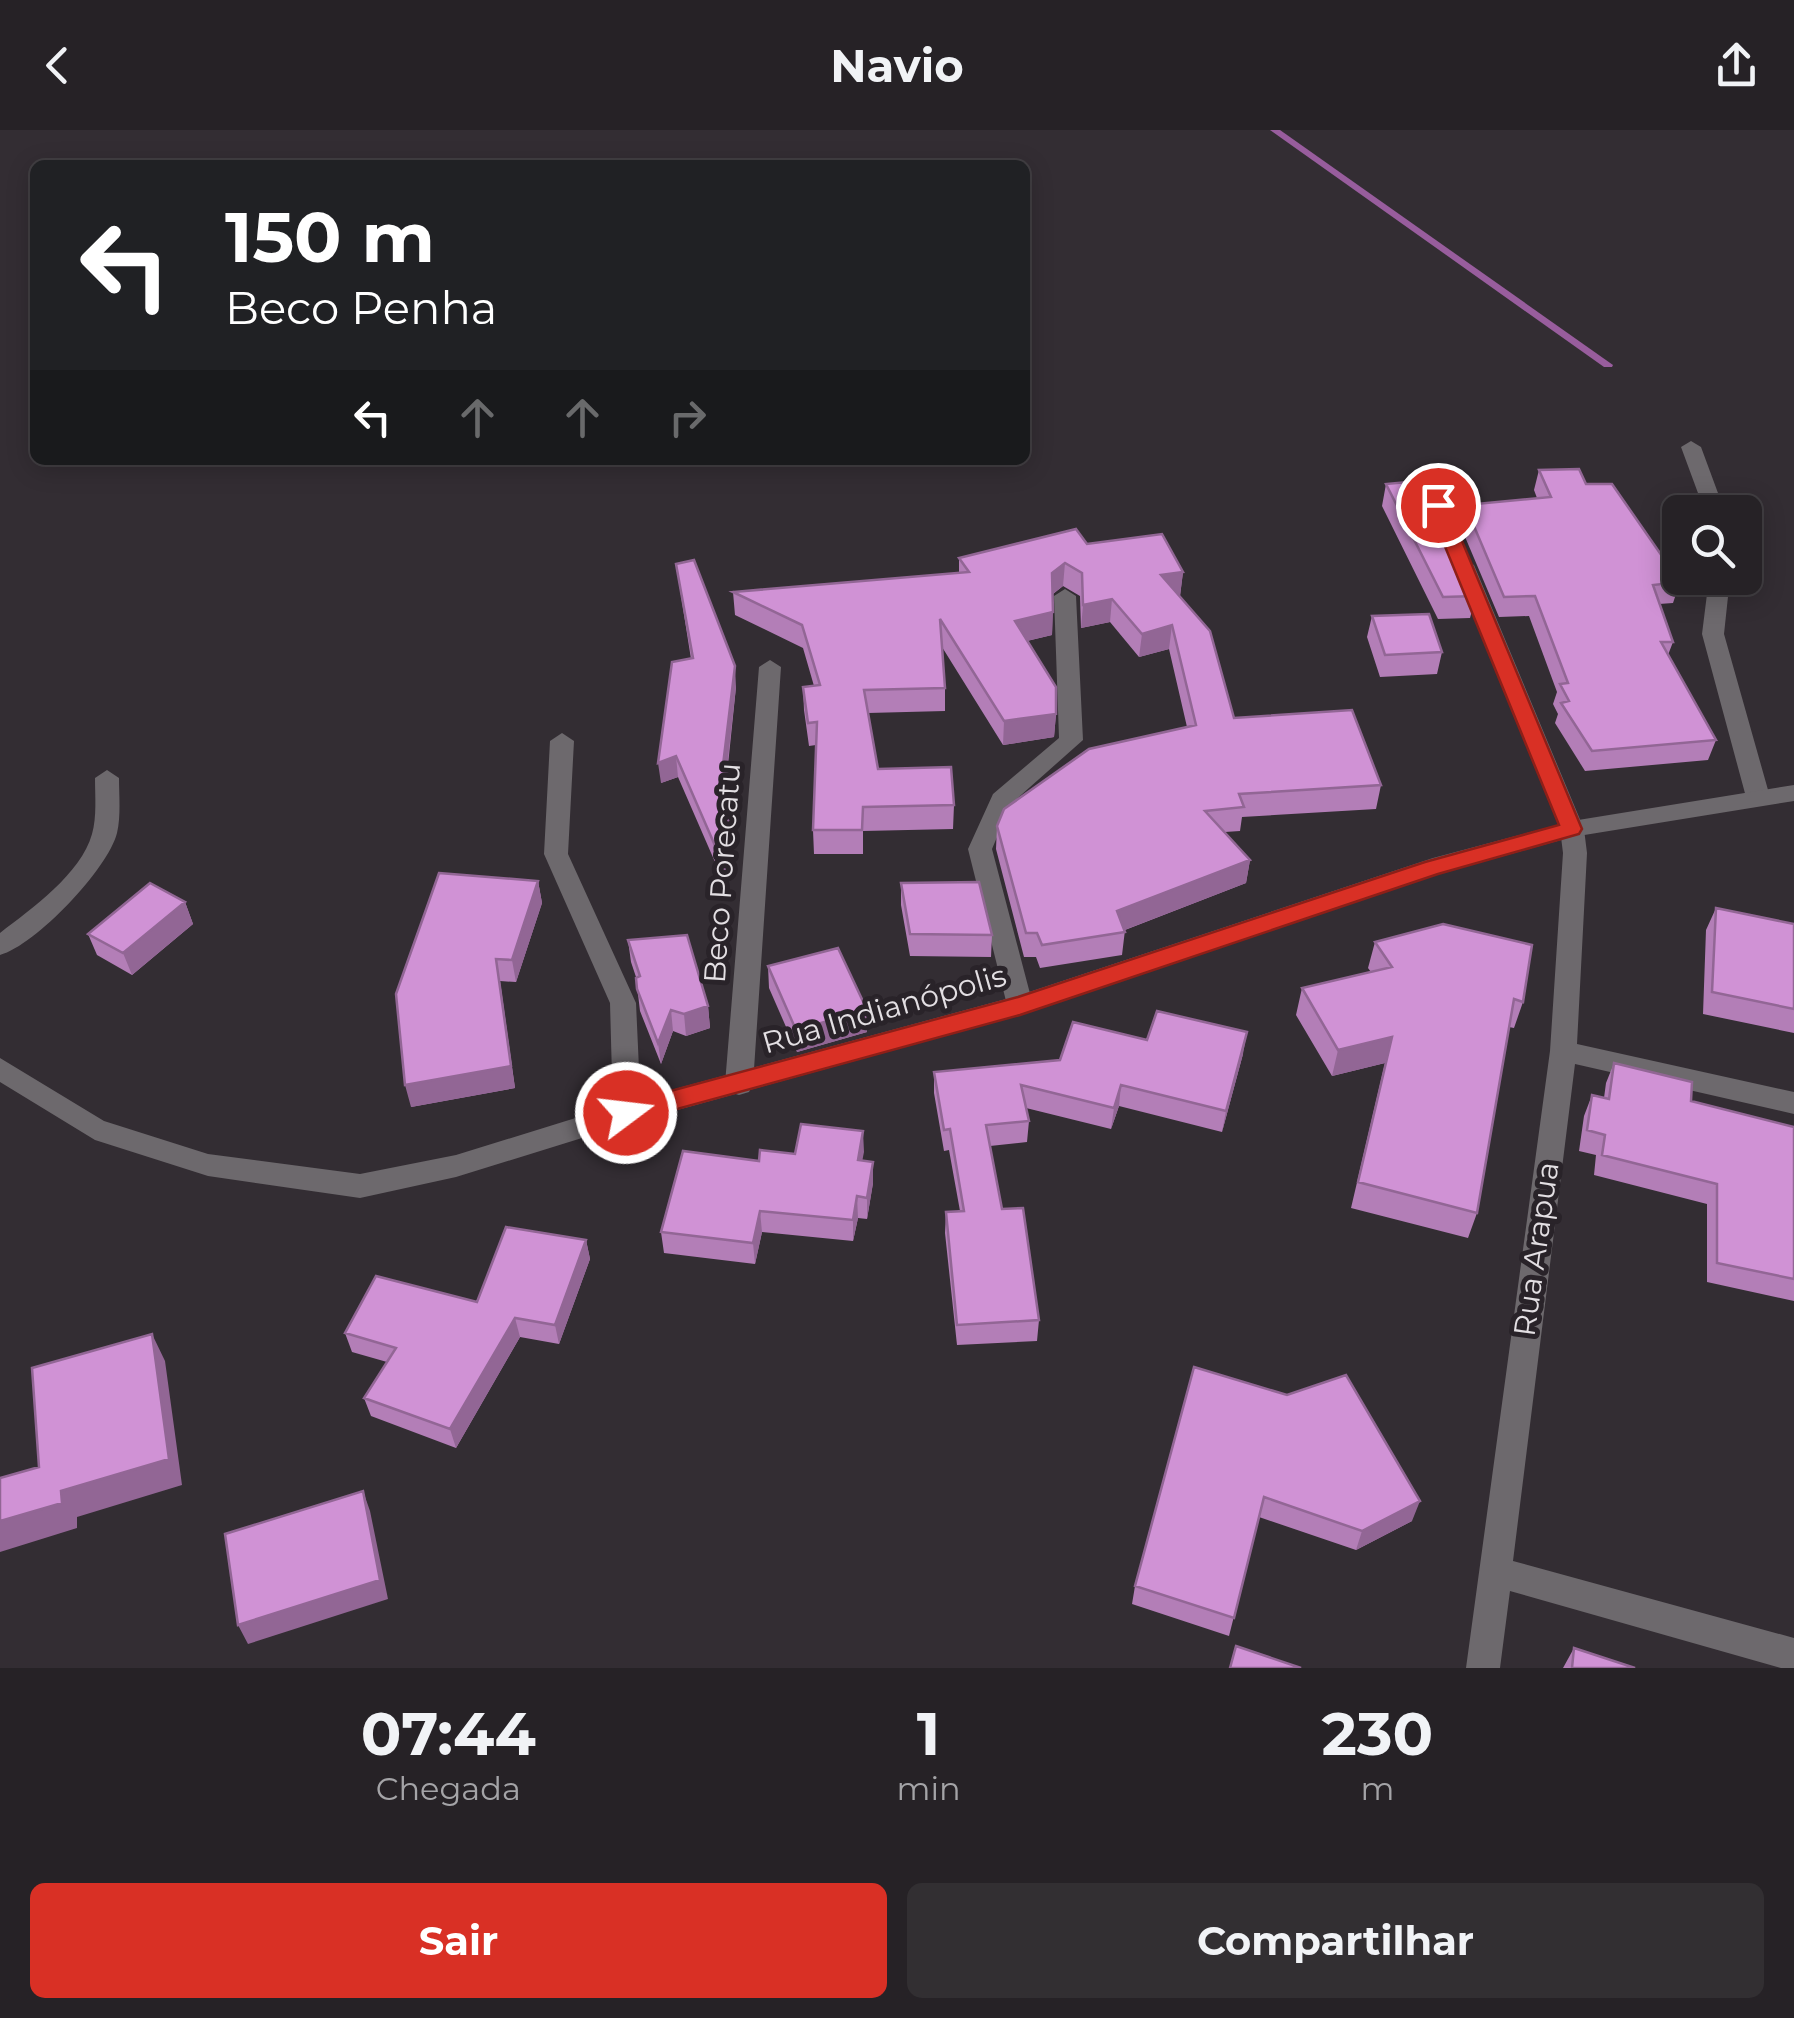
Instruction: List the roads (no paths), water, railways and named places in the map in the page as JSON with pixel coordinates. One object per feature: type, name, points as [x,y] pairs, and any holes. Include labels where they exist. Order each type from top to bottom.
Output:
[{"type":"street","points":[[1691,447],[1709,495]]},
{"type":"street","points":[[1452,541],[1572,829]]},
{"type":"street","points":[[1716,595],[1713,634],[1758,797]]},
{"type":"street","points":[[1020,1006],[980,849],[1002,800],[1071,740],[1065,596]]},
{"type":"street","name":"Beco Porecatu","points":[[739,1084],[770,666]]},
{"type":"street","points":[[562,742],[556,854],[623,1003],[626,1113]]},
{"type":"street","points":[[0,946],[37,919],[74,879],[104,837],[107,778]]},
{"type":"street","name":"Rua Indianópolis","points":[[0,1068],[95,1128],[114,1135],[208,1165],[360,1186],[456,1166],[626,1113],[1020,1006],[1432,867],[1572,829],[1794,793]]},
{"type":"street","name":"Rua Arapua","points":[[1482,1668],[1563,1051],[1575,853],[1572,829]]},
{"type":"street","points":[[1563,1051],[1794,1103]]},
{"type":"street","points":[[1492,1570],[1794,1655]]},
{"type":"waterway","points":[[1274,130],[1608,365]]}]
